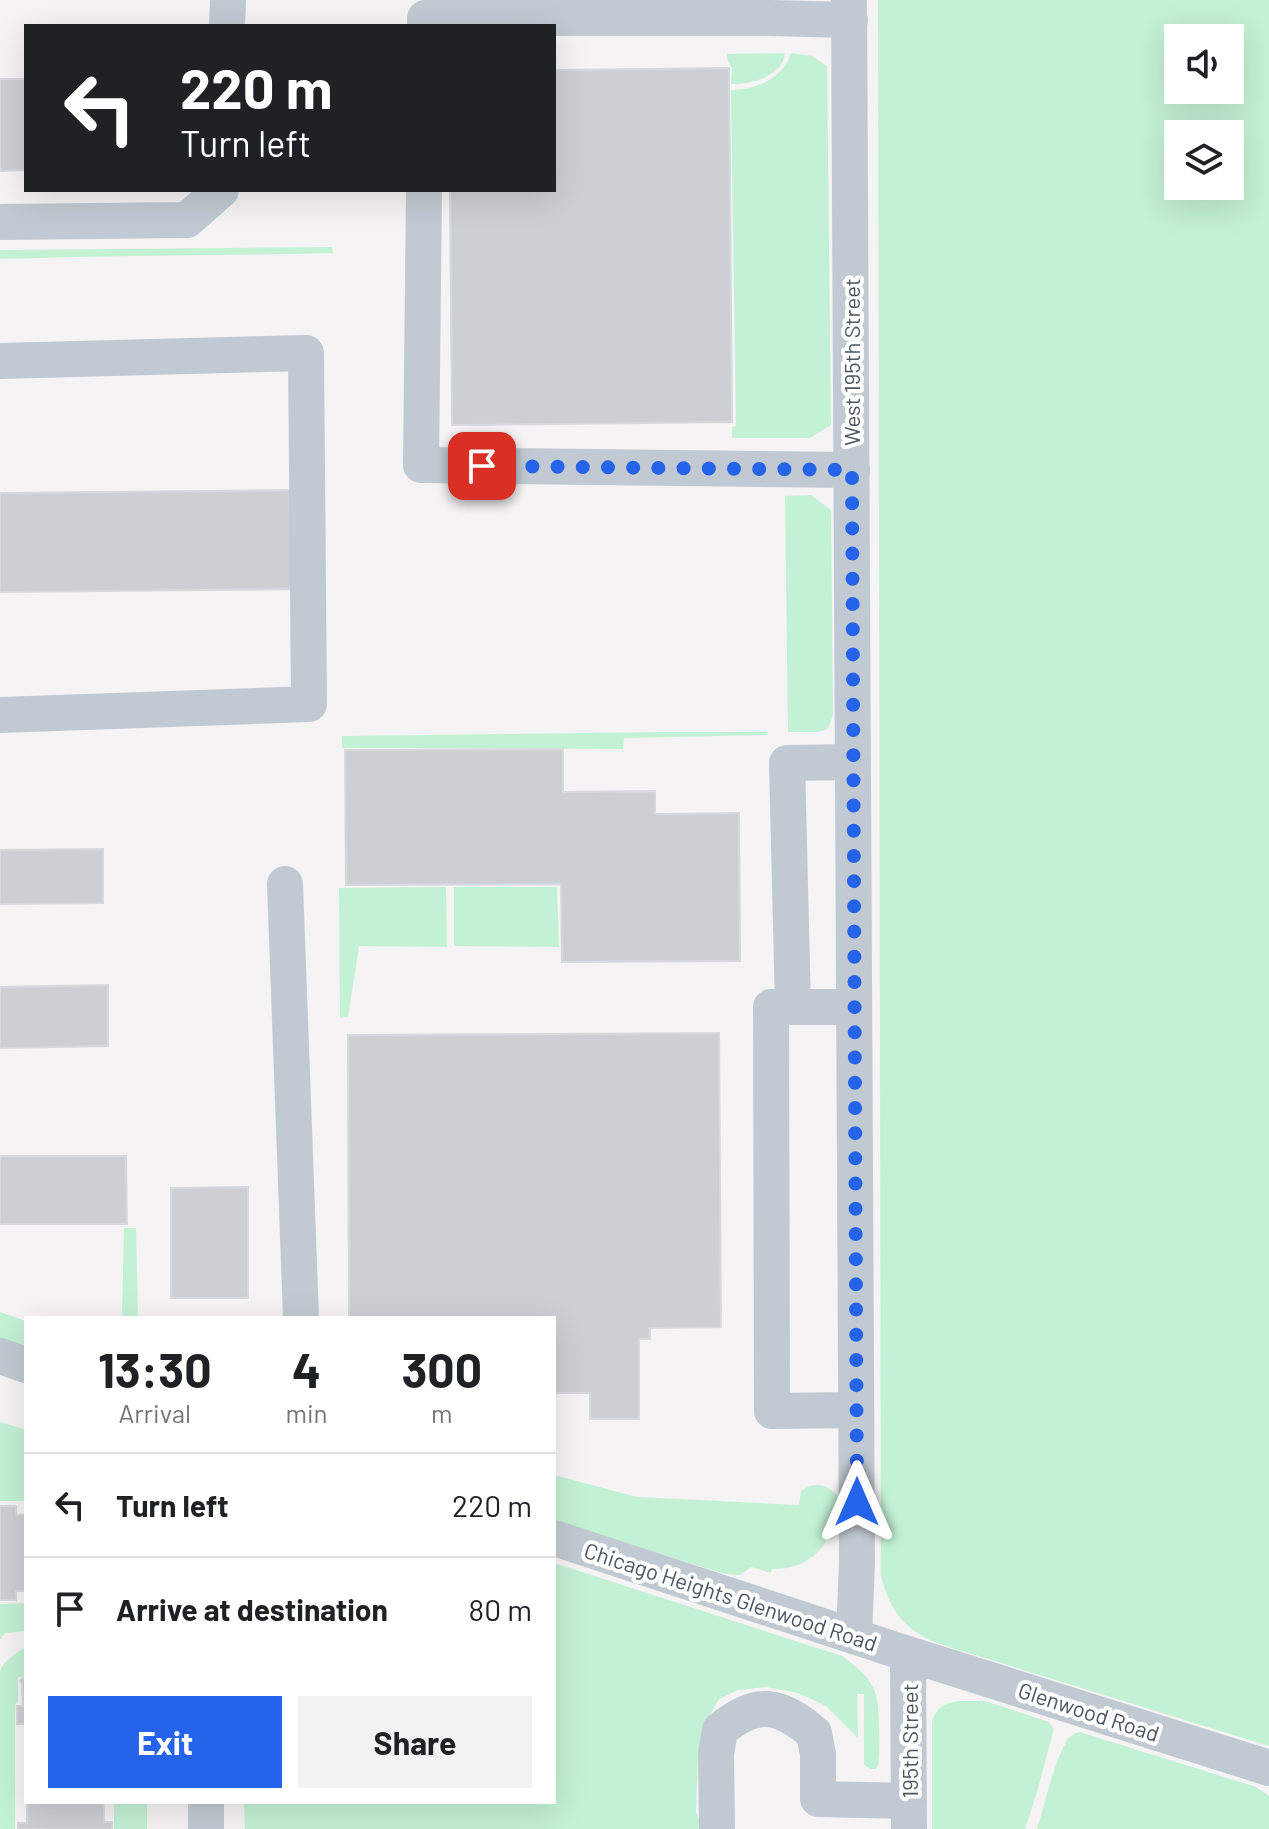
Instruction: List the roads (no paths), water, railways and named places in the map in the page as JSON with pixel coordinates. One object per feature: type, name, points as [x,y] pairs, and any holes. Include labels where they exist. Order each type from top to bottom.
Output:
[{"type":"street","points":[[227,24],[228,0]]},
{"type":"street","points":[[425,24],[425,18],[771,18],[850,10]]},
{"type":"street","name":"West 195th Street","points":[[850,10],[857,1563],[854,1636]]},
{"type":"street","points":[[0,222],[187,220],[219,192]]},
{"type":"street","points":[[424,192],[421,465],[852,470]]},
{"type":"street","points":[[0,361],[306,353],[309,704],[0,715]]},
{"type":"street","points":[[793,1007],[787,763],[853,762]]},
{"type":"street","points":[[285,884],[301,1316]]},
{"type":"street","points":[[854,1007],[771,1007],[772,1411],[856,1410]]},
{"type":"street","points":[[0,1356],[24,1364]]},
{"type":"street","name":"Chicago Heights Glenwood Road","points":[[556,1539],[908,1654]]},
{"type":"street","name":"Glenwood Road","points":[[908,1654],[1269,1768]]},
{"type":"street","name":"195th Street","points":[[908,1654],[909,1815]]},
{"type":"street","points":[[717,1829],[716,1754],[720,1730],[737,1716],[763,1708],[785,1712],[814,1733],[818,1754],[818,1814],[909,1815]]},
{"type":"street","points":[[206,1804],[206,1829]]}]
